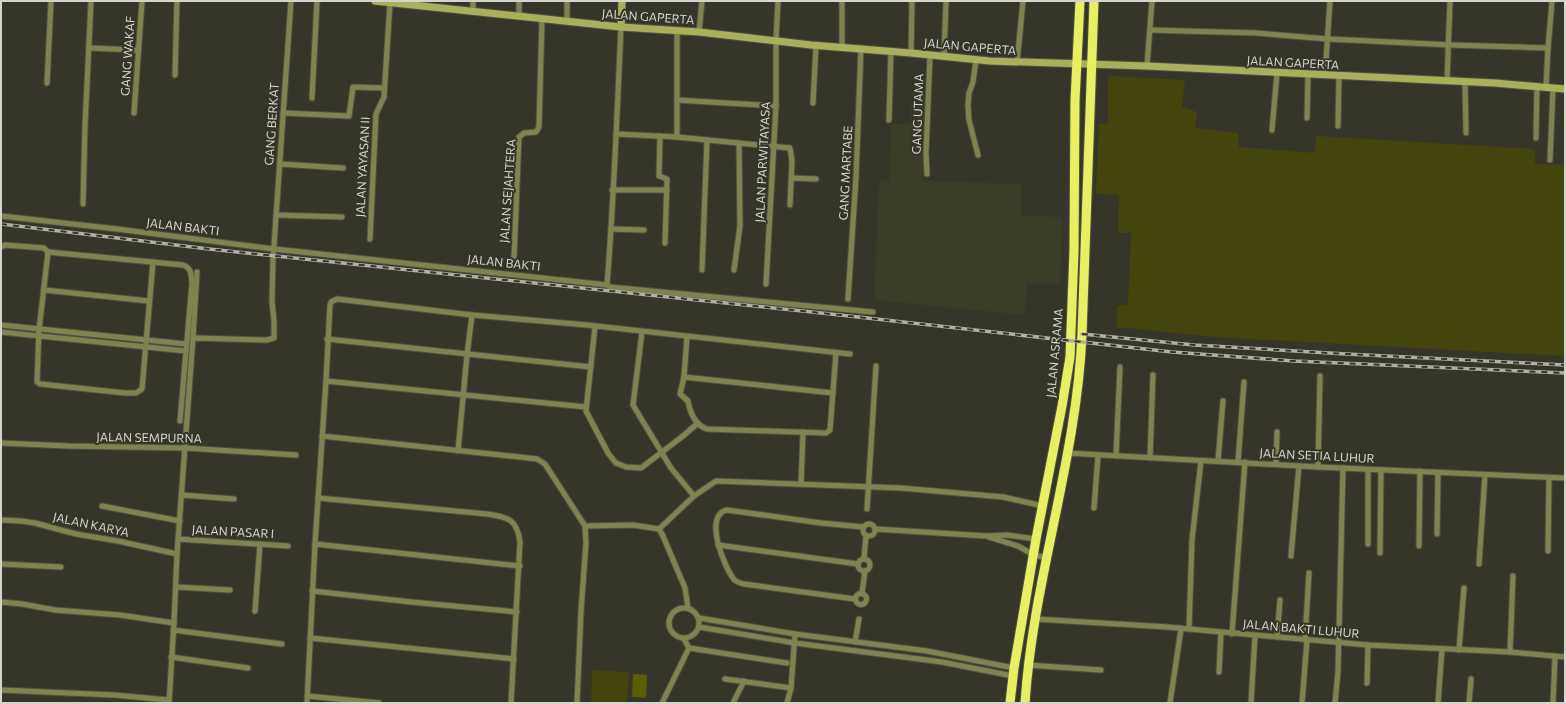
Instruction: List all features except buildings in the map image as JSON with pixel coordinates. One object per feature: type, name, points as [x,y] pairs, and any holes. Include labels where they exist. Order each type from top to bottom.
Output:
[{"type":"highway","name":"JALAN ASRAMA","points":[[1010,703],[1013,672],[1036,539],[1070,357],[1074,251],[1076,64],[1080,1]]},
{"type":"highway","name":"JALAN ASRAMA","points":[[1025,703],[1027,664],[1068,453],[1080,375],[1090,64],[1094,1]]},
{"type":"street","points":[[46,83],[51,1]]},
{"type":"street","points":[[83,204],[91,1]]},
{"type":"street","name":"GANG WAKAF","points":[[134,113],[137,50],[142,1]]},
{"type":"street","points":[[175,74],[177,1]]},
{"type":"street","name":"GANG BERKAT","points":[[193,338],[268,340],[274,338],[272,300],[274,249],[291,1]]},
{"type":"street","points":[[312,98],[317,1]]},
{"type":"street","name":"JALAN GAPERTA","points":[[375,1],[621,27],[699,32],[816,45],[1017,63],[1147,66],[1466,82],[1565,89]]},
{"type":"street","points":[[473,1],[473,12]]},
{"type":"street","points":[[519,1],[519,16]]},
{"type":"street","points":[[567,1],[567,21]]},
{"type":"street","points":[[607,285],[622,1]]},
{"type":"street","points":[[699,32],[702,1]]},
{"type":"street","name":"JALAN PARWITAYASA","points":[[766,284],[776,106],[776,40],[778,1]]},
{"type":"street","points":[[842,1],[842,47]]},
{"type":"street","points":[[911,53],[912,1]]},
{"type":"street","points":[[944,56],[946,1]]},
{"type":"street","points":[[1017,63],[1023,1]]},
{"type":"street","points":[[1147,66],[1152,1]]},
{"type":"street","points":[[1326,76],[1330,1]]},
{"type":"street","points":[[1447,81],[1447,45],[1450,1]]},
{"type":"street","points":[[1550,160],[1550,88],[1548,48],[1552,1]]},
{"type":"street","name":"JALAN YAYASAN II","points":[[370,239],[376,114],[383,100],[390,2]]},
{"type":"street","name":"JALAN SEJAHTERA","points":[[514,257],[519,137],[524,133],[536,132],[539,127],[542,19]]},
{"type":"street","points":[[1150,30],[1256,32],[1328,39],[1548,48]]},
{"type":"street","points":[[677,31],[677,137]]},
{"type":"street","points":[[813,103],[816,45]]},
{"type":"street","points":[[88,48],[137,50]]},
{"type":"street","name":"GANG MARTABE","points":[[848,299],[856,177],[861,48]]},
{"type":"street","points":[[889,120],[891,51]]},
{"type":"street","name":"GANG UTAMA","points":[[927,174],[926,153],[930,55]]},
{"type":"street","points":[[978,60],[969,93],[968,106],[969,120],[978,155]]},
{"type":"street","points":[[1272,130],[1277,73]]},
{"type":"street","points":[[1307,118],[1308,75]]},
{"type":"street","points":[[1338,76],[1338,126]]},
{"type":"street","points":[[1466,82],[1466,133]]},
{"type":"street","points":[[1536,138],[1537,86]]},
{"type":"street","points":[[283,113],[349,116],[352,87],[384,88]]},
{"type":"street","points":[[677,100],[776,106]]},
{"type":"street","points":[[616,134],[677,137],[791,149],[792,178],[790,206]]},
{"type":"street","points":[[660,136],[659,176],[667,178],[665,243]]},
{"type":"street","points":[[702,270],[707,140]]},
{"type":"street","points":[[734,270],[740,221],[739,144]]},
{"type":"street","points":[[280,164],[343,168]]},
{"type":"street","points":[[792,178],[816,179]]},
{"type":"street","points":[[612,190],[667,190]]},
{"type":"street","points":[[277,215],[342,217]]},
{"type":"street","name":"JALAN BAKTI","points":[[1,216],[274,249],[610,286],[872,312]]},
{"type":"street","points":[[611,229],[644,230]]},
{"type":"street","points":[[1,247],[5,245],[44,248],[48,252],[183,265],[190,270],[192,283],[180,421]]},
{"type":"street","points":[[48,252],[39,330],[40,336],[37,382],[40,384],[136,393],[142,390],[153,262]]},
{"type":"street","points":[[1,690],[114,695],[168,702],[197,272]]},
{"type":"street","points":[[44,290],[150,301]]},
{"type":"street","points":[[307,703],[312,591],[330,303],[337,299],[472,315],[850,354]]},
{"type":"street","points":[[458,451],[464,394],[466,355],[472,315]]},
{"type":"street","points":[[1,325],[186,344]]},
{"type":"street","points":[[595,327],[586,406],[587,414],[608,453],[616,463],[626,467],[641,468],[662,453],[698,423]]},
{"type":"street","points":[[1,332],[186,351]]},
{"type":"street","points":[[642,332],[634,405],[671,468],[694,496]]},
{"type":"street","points":[[687,337],[684,377],[680,394],[688,401],[689,409],[701,427],[707,429],[824,434],[830,430],[836,353]]},
{"type":"street","points":[[327,339],[466,355],[591,367]]},
{"type":"street","points":[[867,509],[876,366]]},
{"type":"street","points":[[1116,456],[1120,366]]},
{"type":"street","points":[[1150,458],[1154,375]]},
{"type":"street","points":[[1318,467],[1320,376]]},
{"type":"street","points":[[684,377],[833,393]]},
{"type":"street","points":[[326,380],[586,406]]},
{"type":"street","points":[[1238,462],[1244,382]]},
{"type":"street","points":[[1218,462],[1223,401]]},
{"type":"street","points":[[801,484],[803,432]]},
{"type":"street","points":[[1276,464],[1277,432]]},
{"type":"street","points":[[322,436],[541,461],[549,469],[585,526],[586,543],[577,703]]},
{"type":"street","name":"JALAN SEMPURNA","points":[[1,443],[185,448],[296,455]]},
{"type":"street","name":"JALAN SETIA LUHUR","points":[[1068,453],[1098,456],[1245,462],[1368,470],[1565,478]]},
{"type":"street","points":[[1094,508],[1098,456]]},
{"type":"street","points":[[1189,629],[1192,540],[1201,461]]},
{"type":"street","points":[[1232,634],[1245,462]]},
{"type":"street","points":[[1291,556],[1299,466]]},
{"type":"street","points":[[1335,703],[1338,672],[1344,468]]},
{"type":"street","points":[[1368,470],[1368,544]]},
{"type":"street","points":[[1380,553],[1381,470]]},
{"type":"street","points":[[1419,546],[1420,471]]},
{"type":"street","points":[[1437,534],[1438,473]]},
{"type":"street","points":[[1479,564],[1485,475]]},
{"type":"street","points":[[1548,551],[1549,478]]},
{"type":"street","points":[[585,526],[633,526],[659,529],[694,496],[716,481],[908,488],[1013,500],[1042,506]]},
{"type":"street","points":[[182,495],[234,499]]},
{"type":"street","points":[[318,498],[480,513],[508,518],[519,534],[520,566],[511,703]]},
{"type":"street","points":[[102,506],[180,521]]},
{"type":"street","points":[[864,558],[870,561],[871,564],[868,570],[865,571],[862,593],[866,598],[864,603],[858,604],[855,599],[740,583],[733,579],[718,545],[716,536],[718,515],[722,511],[727,510],[863,527],[871,524],[875,529],[987,536],[1007,535],[1036,539]]},
{"type":"street","name":"JALAN KARYA","points":[[1,520],[35,523],[69,532],[177,554]]},
{"type":"street","points":[[863,527],[863,532],[866,536],[864,558]]},
{"type":"street","points":[[659,529],[685,588],[688,608]]},
{"type":"street","points":[[866,536],[873,535],[875,529]]},
{"type":"street","points":[[987,536],[1018,546],[1034,555],[1047,558]]},
{"type":"street","points":[[1018,546],[1020,537]]},
{"type":"street","name":"JALAN PASAR I","points":[[178,539],[288,546]]},
{"type":"street","points":[[255,611],[260,544]]},
{"type":"street","points":[[315,544],[520,566]]},
{"type":"street","points":[[718,545],[858,564]]},
{"type":"street","points":[[858,564],[859,561],[864,558]]},
{"type":"street","points":[[1,564],[60,568]]},
{"type":"street","points":[[858,564],[858,568],[861,571],[865,571]]},
{"type":"street","points":[[1302,703],[1310,573]]},
{"type":"street","points":[[1510,652],[1513,576]]},
{"type":"street","points":[[176,587],[230,590]]},
{"type":"street","points":[[1459,650],[1464,588]]},
{"type":"street","points":[[312,591],[517,612]]},
{"type":"street","points":[[855,599],[857,594],[862,593]]},
{"type":"street","points":[[1277,637],[1280,600]]},
{"type":"street","points":[[1,602],[55,610],[120,615],[174,624]]},
{"type":"street","points":[[683,608],[688,608],[697,614],[699,618],[699,627],[694,636],[679,638],[671,631],[669,621],[674,612],[683,608]]},
{"type":"street","points":[[699,618],[795,634],[944,654],[978,661],[1013,672]]},
{"type":"street","points":[[855,642],[859,619]]},
{"type":"street","name":"JALAN BAKTI LUHUR","points":[[1035,619],[1189,629],[1368,645],[1510,652],[1565,657]]},
{"type":"street","points":[[699,627],[795,643],[942,662],[977,669],[1013,672]]},
{"type":"street","points":[[1170,703],[1181,629]]},
{"type":"street","points":[[173,630],[282,644]]},
{"type":"street","points":[[1218,672],[1221,633]]},
{"type":"street","points":[[787,703],[791,688],[795,634]]},
{"type":"street","points":[[1251,703],[1256,636]]},
{"type":"street","points":[[310,638],[514,659]]},
{"type":"street","points":[[684,638],[689,648]]},
{"type":"street","points":[[1367,683],[1368,645]]},
{"type":"street","points":[[689,648],[787,663]]},
{"type":"street","points":[[662,703],[689,648]]},
{"type":"street","points":[[1438,703],[1442,649]]},
{"type":"street","points":[[942,662],[944,654]]},
{"type":"street","points":[[1553,703],[1555,656]]},
{"type":"street","points":[[171,657],[248,668]]},
{"type":"street","points":[[1027,664],[1100,670]]},
{"type":"street","points":[[725,679],[791,688]]},
{"type":"street","points":[[1469,703],[1470,679]]},
{"type":"street","points":[[733,703],[744,681]]},
{"type":"street","points":[[307,696],[379,703]]},
{"type":"shaded area","points":[[1108,76],[1185,80],[1182,107],[1197,112],[1195,128],[1238,133],[1239,147],[1315,153],[1316,136],[1535,149],[1535,164],[1565,165],[1565,356],[1213,337],[1117,327],[1117,306],[1128,304],[1131,233],[1118,233],[1119,195],[1096,194],[1099,124],[1108,124]]},
{"type":"shaded area","points":[[912,89],[928,90],[923,181],[1022,184],[1021,216],[1063,217],[1060,284],[1027,283],[1025,315],[874,300],[879,180],[889,181],[891,124],[910,124]]},
{"type":"shaded area","points":[[592,670],[629,672],[627,703],[591,703]]},
{"type":"shaded area","points":[[633,674],[647,675],[646,698],[632,697]]},
{"type":"railway","points":[[1,224],[209,249],[840,315],[1172,352],[1294,361],[1565,373]]},
{"type":"railway","points":[[1082,334],[1194,345],[1565,365]]}]
